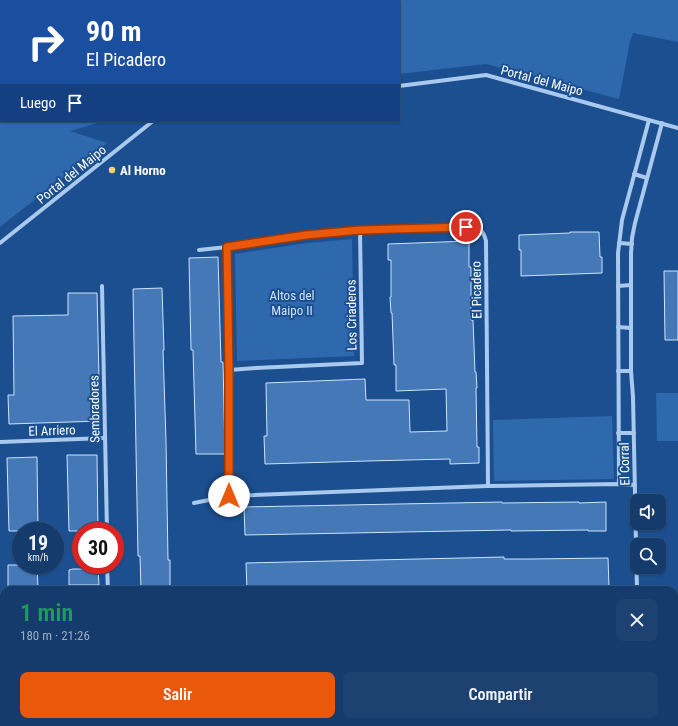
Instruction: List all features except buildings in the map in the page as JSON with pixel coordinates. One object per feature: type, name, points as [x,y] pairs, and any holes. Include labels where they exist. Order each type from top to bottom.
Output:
[{"type":"street","name":"Portal del Maipo","points":[[400,86],[486,75],[678,128]]},
{"type":"street","name":"El Corral","points":[[619,484],[618,253],[622,220],[649,120]]},
{"type":"street","name":"Portal del Maipo","points":[[0,243],[153,122]]},
{"type":"street","name":"El Corral","points":[[637,586],[634,433],[631,371],[632,244],[635,222],[646,178],[662,124]]},
{"type":"street","points":[[634,174],[646,178]]},
{"type":"street","name":"El Picadero","points":[[199,250],[306,235],[360,230],[466,227],[480,229],[484,234],[486,241],[488,486]]},
{"type":"street","name":"Los Criaderos","points":[[229,370],[362,363],[360,230]]},
{"type":"street","points":[[619,243],[632,244]]},
{"type":"street","points":[[227,247],[229,496]]},
{"type":"street","name":"Sembradores","points":[[102,286],[106,522]]},
{"type":"street","points":[[618,286],[631,286]]},
{"type":"street","points":[[618,327],[631,328]]},
{"type":"street","points":[[618,371],[631,371]]},
{"type":"street","name":"El Corral","points":[[618,433],[634,433]]},
{"type":"street","name":"El Arriero","points":[[0,442],[105,438]]},
{"type":"street","points":[[194,503],[229,496],[488,486],[635,485]]},
{"type":"street","points":[[107,574],[108,586]]},
{"type":"green space","points":[[400,0],[678,0],[678,42],[633,33],[619,99],[486,64],[400,74]]},
{"type":"green space","points":[[0,122],[102,122],[70,131],[107,143],[0,227]]},
{"type":"green space","name":"Altos del Maipo II","points":[[352,239],[354,356],[237,361],[235,254],[307,243]]},
{"type":"green space","points":[[656,393],[678,393],[678,441],[657,441]]},
{"type":"green space","points":[[612,416],[614,479],[494,481],[493,420]]},
{"type":"place","name":"Al Horno","points":[[112,170]]},
{"type":"route","points":[[229,496],[227,247],[306,235],[360,230],[466,227]]}]
